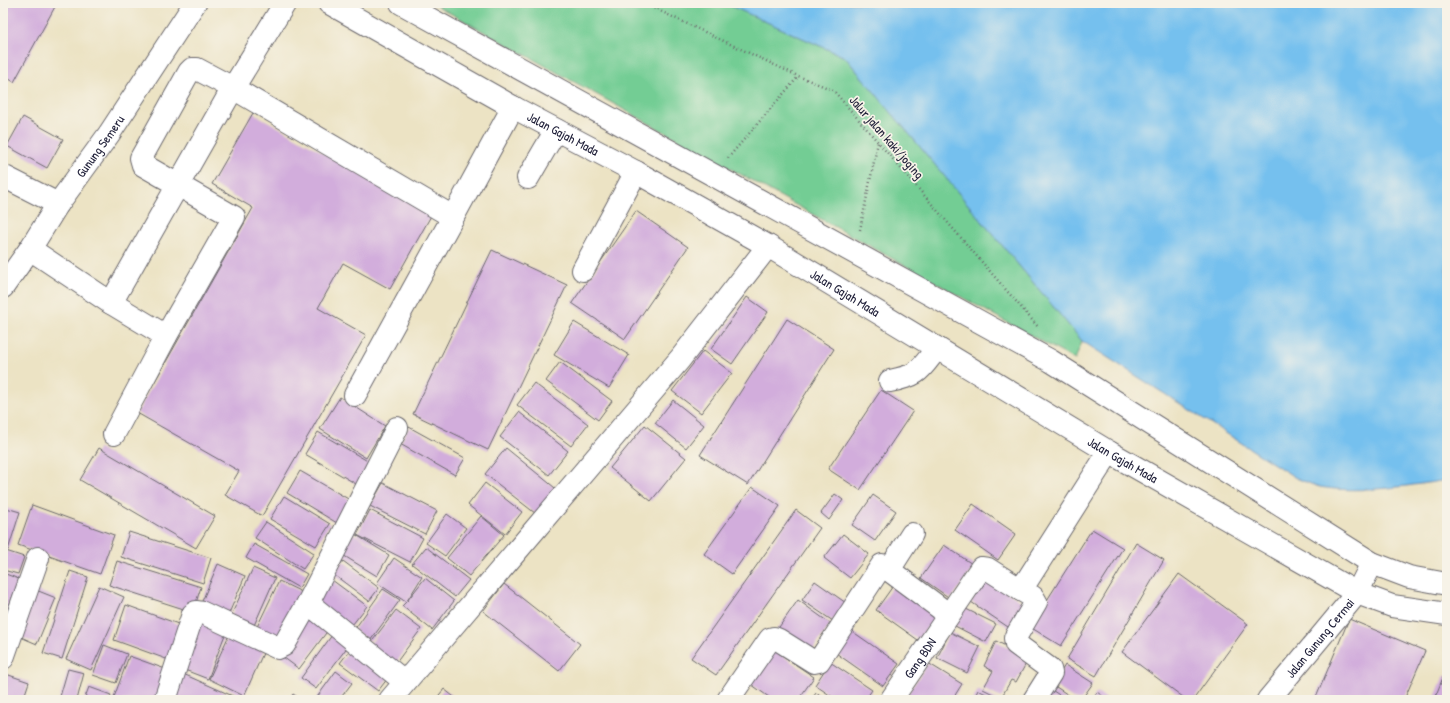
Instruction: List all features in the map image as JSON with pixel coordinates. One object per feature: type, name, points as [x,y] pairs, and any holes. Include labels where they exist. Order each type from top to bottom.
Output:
[{"type":"main road","name":"Gunung Semeru","points":[[3,287],[30,249],[58,204],[108,134],[195,3]]},
{"type":"main road","points":[[111,303],[233,88],[285,3]]},
{"type":"main road","name":"Jalan Gajah Mada","points":[[328,3],[513,108],[636,172],[768,246],[1109,452],[1356,593],[1392,606],[1447,614]]},
{"type":"main road","points":[[401,3],[1051,361],[1372,562],[1409,577],[1447,584]]},
{"type":"main road","points":[[114,434],[166,336],[234,217],[143,165],[141,158],[192,69],[197,69],[233,88],[453,217]]},
{"type":"main road","points":[[354,395],[513,108]]},
{"type":"main road","points":[[528,178],[556,130]]},
{"type":"main road","points":[[582,270],[636,172]]},
{"type":"main road","points":[[3,176],[58,204]]},
{"type":"main road","points":[[390,700],[674,365],[768,246]]},
{"type":"main road","points":[[30,249],[111,303],[166,336]]},
{"type":"main road","points":[[890,381],[907,378],[918,372],[937,348]]},
{"type":"main road","points":[[165,700],[193,614],[196,612],[203,613],[278,648],[284,645],[308,603],[397,428]]},
{"type":"main road","points":[[1034,700],[1051,673],[1050,669],[1046,665],[1016,644],[1015,638],[1036,602],[1033,597],[1020,590],[1109,452]]},
{"type":"main road","points":[[889,570],[912,534]]},
{"type":"main road","points":[[3,658],[38,558]]},
{"type":"main road","name":"Jalan Gunung Cermai","points":[[1268,700],[1356,593],[1372,562]]},
{"type":"main road","points":[[728,700],[770,639],[774,638],[779,640],[817,663],[882,565],[948,614]]},
{"type":"main road","name":"Gang BDN","points":[[890,700],[981,568],[988,569],[1020,590]]},
{"type":"main road","points":[[308,603],[405,682]]},
{"type":"path","name":"Jalur jalan kaki/joging","points":[[643,3],[798,76],[833,90],[1044,334],[1048,344],[1051,361]]},
{"type":"path","points":[[714,175],[798,76]]},
{"type":"path","points":[[855,252],[878,142]]},
{"type":"green space","points":[[432,3],[724,3],[845,57],[1082,341],[1075,360]]},
{"type":"water","points":[[724,3],[1447,3],[1447,480],[1400,487],[1351,490],[1320,487],[1311,484],[1296,478],[1082,341],[845,57]]},
{"type":"building","points":[[3,3],[57,3],[14,82],[3,75]]},
{"type":"building","points":[[253,113],[432,214],[390,289],[343,263],[318,308],[366,335],[262,516],[225,495],[239,471],[137,413],[253,208],[212,184]]},
{"type":"building","points":[[23,117],[63,139],[47,168],[7,146]]},
{"type":"building","points":[[636,211],[688,247],[625,339],[572,303]]},
{"type":"building","points":[[492,250],[567,285],[488,450],[413,414]]},
{"type":"building","points":[[747,297],[768,312],[732,364],[711,349]]},
{"type":"building","points":[[787,319],[834,349],[748,485],[700,455]]},
{"type":"building","points":[[574,322],[629,355],[609,388],[554,355]]},
{"type":"building","points":[[703,351],[732,373],[701,413],[672,391]]},
{"type":"building","points":[[560,362],[612,401],[598,420],[546,381]]},
{"type":"building","points":[[534,383],[588,424],[571,446],[517,405]]},
{"type":"building","points":[[881,390],[913,411],[860,490],[828,469]]},
{"type":"building","points":[[340,397],[385,426],[366,458],[320,429]]},
{"type":"building","points":[[673,400],[704,425],[686,448],[655,423]]},
{"type":"building","points":[[519,412],[568,451],[549,475],[500,437]]},
{"type":"building","points":[[645,425],[686,458],[651,501],[610,468]]},
{"type":"building","points":[[409,427],[465,458],[455,475],[400,444]]},
{"type":"building","points":[[318,432],[376,466],[363,488],[305,454]]},
{"type":"building","points":[[99,448],[215,516],[196,548],[80,480]]},
{"type":"building","points":[[506,448],[560,492],[540,517],[485,474]]},
{"type":"building","points":[[300,471],[350,500],[337,523],[287,493]]},
{"type":"building","points":[[383,483],[437,511],[425,534],[370,506]]},
{"type":"building","points":[[485,483],[522,512],[505,534],[468,505]]},
{"type":"building","points":[[752,487],[780,506],[732,574],[704,554]]},
{"type":"building","points":[[835,494],[843,500],[829,520],[821,513]]},
{"type":"building","points":[[873,495],[896,511],[875,541],[852,525]]},
{"type":"building","points":[[284,496],[330,524],[316,546],[270,519]]},
{"type":"building","points":[[973,504],[1016,534],[998,560],[955,530]]},
{"type":"building","points":[[32,505],[114,535],[100,574],[18,545]]},
{"type":"building","points":[[3,507],[20,512],[8,550],[3,549]]},
{"type":"building","points":[[370,510],[423,538],[410,562],[357,535]]},
{"type":"building","points":[[796,510],[820,528],[716,675],[691,658]]},
{"type":"building","points":[[447,514],[466,528],[445,556],[426,543]]},
{"type":"building","points":[[481,516],[504,535],[469,576],[447,558]]},
{"type":"building","points":[[266,522],[314,553],[303,569],[255,538]]},
{"type":"building","points":[[1092,529],[1123,548],[1061,646],[1030,627]]},
{"type":"building","points":[[129,532],[211,558],[203,583],[121,557]]},
{"type":"building","points":[[353,533],[389,555],[377,576],[341,554]]},
{"type":"building","points":[[843,534],[869,554],[850,578],[824,558]]},
{"type":"building","points":[[1136,543],[1164,560],[1096,676],[1067,659]]},
{"type":"building","points":[[254,544],[307,574],[299,588],[246,558]]},
{"type":"building","points":[[944,545],[975,566],[951,599],[921,578]]},
{"type":"building","points":[[426,547],[469,580],[455,597],[412,564]]},
{"type":"building","points":[[3,550],[24,557],[18,574],[3,570]]},
{"type":"building","points":[[394,558],[422,577],[407,601],[425,578],[454,601],[432,630],[402,606],[406,602],[377,583]]},
{"type":"building","points":[[117,561],[201,587],[193,612],[109,585]]},
{"type":"building","points":[[343,561],[379,588],[369,601],[333,574]]},
{"type":"building","points":[[218,564],[245,576],[227,618],[200,606]]},
{"type":"building","points":[[253,568],[275,578],[252,630],[229,620]]},
{"type":"building","points":[[70,571],[88,577],[62,659],[43,653]]},
{"type":"building","points":[[3,573],[19,579],[3,622]]},
{"type":"building","points":[[1179,574],[1248,624],[1193,700],[1187,700],[1122,652]]},
{"type":"building","points":[[328,577],[367,606],[349,629],[310,600]]},
{"type":"building","points":[[988,579],[1028,606],[1011,629],[971,602]]},
{"type":"building","points":[[279,581],[306,594],[283,642],[256,629]]},
{"type":"building","points":[[815,581],[846,603],[833,621],[802,600]]},
{"type":"building","points":[[504,584],[580,644],[559,671],[483,611]]},
{"type":"building","points":[[99,586],[124,597],[91,670],[66,659]]},
{"type":"building","points":[[893,586],[936,616],[918,640],[876,610]]},
{"type":"building","points":[[383,589],[400,600],[370,641],[354,630]]},
{"type":"building","points":[[36,590],[56,598],[37,644],[16,635]]},
{"type":"building","points":[[798,600],[831,624],[810,653],[777,630]]},
{"type":"building","points":[[126,605],[181,625],[169,660],[114,640]]},
{"type":"building","points":[[964,608],[996,624],[986,642],[955,626]]},
{"type":"building","points":[[312,609],[332,625],[299,669],[279,654]]},
{"type":"building","points":[[396,610],[421,629],[393,667],[367,648]]},
{"type":"building","points":[[1349,619],[1425,651],[1404,700],[1315,700]]},
{"type":"building","points":[[195,620],[226,632],[208,679],[177,667]]},
{"type":"building","points":[[849,629],[899,664],[883,686],[833,651]]},
{"type":"building","points":[[335,631],[351,642],[316,689],[301,678]]},
{"type":"building","points":[[950,632],[980,647],[967,673],[937,658]]},
{"type":"building","points":[[229,635],[264,651],[244,696],[209,679]]},
{"type":"building","points":[[996,641],[1029,658],[1016,682],[1011,680],[1001,698],[983,689],[993,671],[984,666]]},
{"type":"building","points":[[104,645],[127,654],[116,683],[93,675]]},
{"type":"building","points":[[353,646],[391,674],[378,691],[340,663]]},
{"type":"building","points":[[771,648],[814,677],[798,700],[773,700],[748,682]]},
{"type":"building","points":[[129,656],[171,671],[161,700],[113,700]]},
{"type":"building","points":[[830,662],[872,690],[865,700],[837,700],[815,685]]},
{"type":"building","points":[[928,663],[962,684],[952,700],[904,700]]},
{"type":"building","points":[[1065,665],[1093,683],[1081,700],[1076,700],[1053,685]]},
{"type":"building","points":[[68,669],[84,673],[77,700],[59,700]]},
{"type":"building","points":[[336,671],[352,683],[339,700],[315,700]]},
{"type":"building","points":[[3,673],[29,682],[23,700],[3,700]]},
{"type":"building","points":[[181,673],[235,697],[234,700],[182,700],[171,695]]},
{"type":"building","points":[[1444,675],[1447,677],[1447,700],[1434,700]]},
{"type":"building","points":[[89,687],[111,695],[109,700],[84,700]]},
{"type":"building","points":[[1047,687],[1067,700],[1037,700]]},
{"type":"building","points":[[444,689],[458,700],[435,700]]},
{"type":"building","points":[[978,690],[998,700],[973,700]]},
{"type":"building","points":[[1097,692],[1108,700],[1092,700]]},
{"type":"building","points":[[816,693],[827,700],[811,700]]},
{"type":"building","points":[[293,694],[302,700],[289,700]]}]
